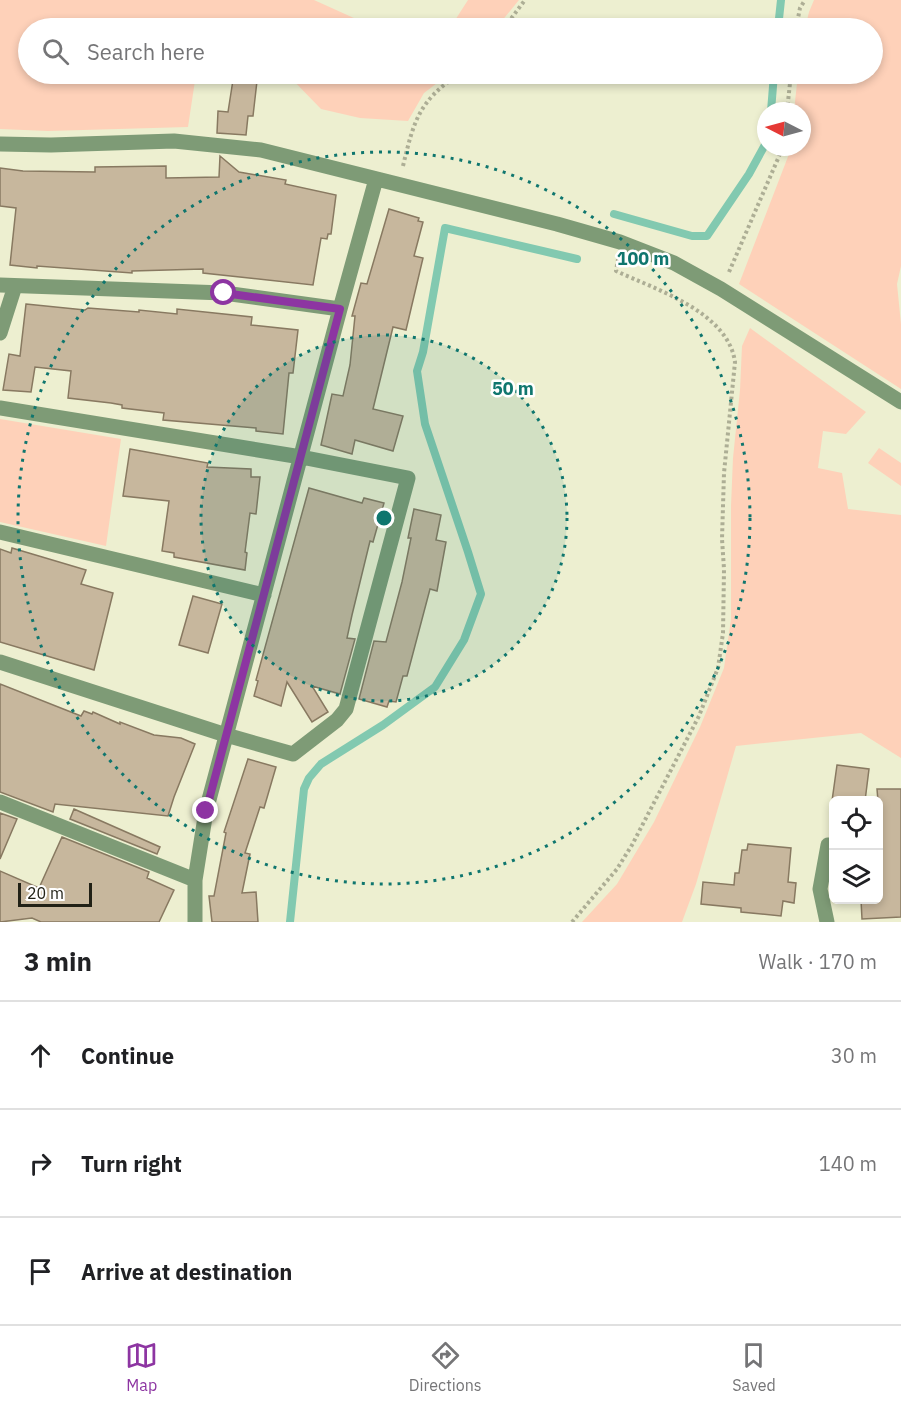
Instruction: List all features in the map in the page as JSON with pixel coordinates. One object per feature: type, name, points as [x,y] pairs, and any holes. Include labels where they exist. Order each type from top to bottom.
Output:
[{"type":"street","points":[[0,144],[51,145],[174,141],[230,146],[288,156],[620,242],[674,263],[721,289],[901,402]]},
{"type":"street","points":[[195,922],[195,880],[206,811],[376,178]]},
{"type":"street","points":[[0,333],[7,286],[224,293],[340,309]]},
{"type":"street","points":[[0,408],[301,457],[408,478],[346,709],[337,720],[292,754],[0,662]]},
{"type":"street","points":[[0,532],[264,596]]},
{"type":"street","points":[[0,802],[195,880]]},
{"type":"street","points":[[827,922],[820,889],[828,845]]},
{"type":"path","points":[[512,18],[525,0]]},
{"type":"path","points":[[798,18],[805,0]]},
{"type":"path","points":[[398,184],[411,134],[423,105],[445,84]]},
{"type":"path","points":[[788,102],[790,84]]},
{"type":"path","points":[[721,289],[779,156]]},
{"type":"path","points":[[572,922],[617,869],[673,768],[699,716],[718,668],[723,633],[724,473],[734,383],[734,349],[716,324],[701,312],[616,270],[620,242]]},
{"type":"shaded area","points":[[0,0],[314,0],[354,18],[18,18],[18,84],[194,84],[188,127],[48,131],[0,129]]},
{"type":"shaded area","points":[[468,0],[519,0],[504,18],[456,18]]},
{"type":"shaded area","points":[[814,0],[901,0],[901,266],[897,284],[901,324],[901,389],[739,284],[788,156],[811,156],[811,102],[795,102],[797,84],[883,84],[883,18],[808,18]]},
{"type":"shaded area","points":[[297,84],[436,84],[424,93],[408,121],[360,118],[321,109]]},
{"type":"shaded area","points":[[750,328],[866,412],[846,434],[823,431],[818,468],[842,473],[848,509],[901,515],[901,758],[861,733],[736,746],[696,884],[682,922],[582,922],[617,884],[654,822],[700,727],[724,668],[731,619],[733,458],[742,346]]},
{"type":"shaded area","points":[[0,419],[121,439],[106,546],[0,522]]},
{"type":"shaded area","points":[[879,448],[901,463],[901,486],[868,463]]},
{"type":"building","points":[[232,84],[257,84],[253,116],[248,116],[246,135],[217,133],[218,111],[228,112]]},
{"type":"building","points":[[220,156],[239,172],[286,180],[285,184],[336,195],[331,234],[328,234],[327,239],[321,238],[313,285],[203,273],[203,269],[132,271],[132,273],[10,265],[16,208],[0,206],[0,168],[23,171],[95,172],[95,167],[166,166],[166,178],[219,177]]},
{"type":"building","points":[[389,209],[419,218],[418,221],[423,222],[414,256],[423,258],[406,330],[393,327],[373,409],[403,416],[393,451],[355,440],[352,454],[321,445],[332,394],[343,396],[350,365],[355,316],[352,316],[361,283],[367,284]]},
{"type":"building","points":[[26,304],[85,310],[88,308],[139,312],[139,310],[177,314],[177,309],[252,317],[251,325],[298,330],[293,373],[289,373],[283,434],[256,431],[256,428],[163,420],[164,413],[68,398],[71,371],[35,367],[31,392],[3,390],[9,354],[20,356]]},
{"type":"building","points":[[130,449],[208,463],[207,467],[251,469],[251,477],[260,477],[256,514],[250,513],[245,570],[174,557],[174,553],[162,551],[169,501],[123,496]]},
{"type":"building","points":[[309,488],[362,503],[364,498],[384,503],[373,542],[370,541],[352,615],[347,638],[355,639],[340,694],[312,686],[328,712],[312,722],[287,682],[281,706],[254,696],[258,681],[256,680]]},
{"type":"building","points":[[414,509],[441,515],[436,540],[446,542],[437,591],[430,589],[407,676],[403,676],[396,702],[389,701],[387,707],[359,699],[374,641],[386,642],[402,582]]},
{"type":"building","points":[[12,548],[86,570],[81,584],[113,593],[94,670],[0,642],[0,549],[11,553]]},
{"type":"building","points":[[193,596],[222,604],[208,653],[179,645]]},
{"type":"building","points":[[0,684],[81,716],[84,711],[92,714],[93,712],[154,735],[181,738],[195,744],[168,816],[55,804],[53,812],[0,792]]},
{"type":"building","points":[[248,759],[276,767],[264,808],[260,807],[245,853],[250,854],[242,893],[256,892],[258,922],[212,922],[209,896],[214,896],[226,833],[224,832]]},
{"type":"building","points":[[837,765],[869,769],[866,796],[833,796]]},
{"type":"building","points":[[877,789],[901,789],[901,917],[862,919],[861,904],[883,904],[883,796],[878,796]]},
{"type":"building","points":[[74,809],[160,847],[157,854],[70,819]]},
{"type":"building","points":[[0,813],[17,819],[0,859]]},
{"type":"building","points":[[62,837],[149,872],[147,878],[174,890],[159,922],[41,922],[32,918],[0,922],[0,871],[39,888]]},
{"type":"building","points":[[748,844],[791,848],[788,882],[796,883],[794,903],[783,901],[781,916],[741,912],[741,908],[701,904],[703,882],[734,885],[735,873],[739,873],[742,850],[747,850]]},
{"type":"waterway","points":[[779,18],[781,0]]},
{"type":"waterway","points":[[772,102],[773,84]]},
{"type":"waterway","points":[[614,214],[692,236],[707,236],[759,156]]},
{"type":"waterway","points":[[290,922],[304,789],[309,778],[321,764],[383,725],[435,687],[464,640],[481,594],[425,424],[417,371],[423,352],[445,228],[577,259]]},
{"type":"route","points":[[206,811],[340,309],[224,293]]}]
